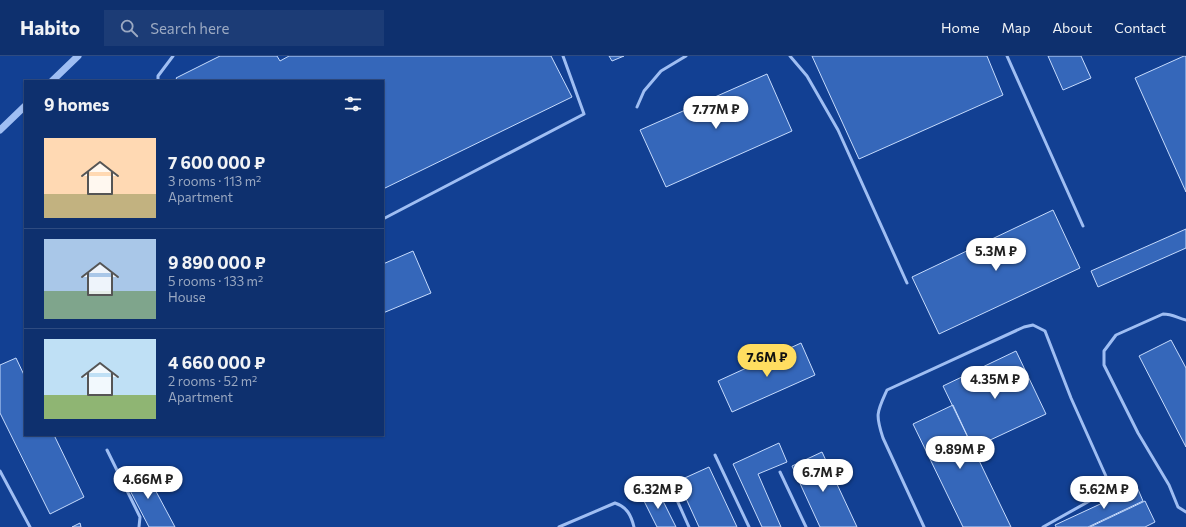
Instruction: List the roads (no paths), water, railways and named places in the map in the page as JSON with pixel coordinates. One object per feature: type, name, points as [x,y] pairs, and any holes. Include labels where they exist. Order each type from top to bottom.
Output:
[{"type":"street","points":[[53,80],[78,56]]},
{"type":"street","points":[[0,130],[24,107]]},
{"type":"lane","points":[[158,80],[158,76],[173,56]]},
{"type":"lane","points":[[384,218],[584,114],[563,56]]},
{"type":"lane","points":[[637,108],[644,91],[661,71],[686,56]]},
{"type":"lane","points":[[790,56],[807,76],[838,130],[907,283]]},
{"type":"lane","points":[[1007,56],[1083,226]]},
{"type":"lane","points":[[1186,320],[1179,319],[1170,314],[1163,314],[1116,335],[1104,351],[1104,365],[1138,433],[1169,486],[1178,507],[1186,512]]},
{"type":"lane","points":[[924,527],[886,445],[878,423],[878,410],[887,390],[1024,326],[1033,325],[1045,331],[1071,398],[1109,483],[1102,494],[1043,527]]},
{"type":"lane","points":[[107,450],[140,517],[138,527]]},
{"type":"lane","points":[[715,455],[750,527]]},
{"type":"lane","points":[[0,470],[30,527]]},
{"type":"lane","points":[[780,472],[806,527]]},
{"type":"lane","points":[[668,480],[689,527]]},
{"type":"lane","points":[[559,527],[615,503],[623,506],[629,512],[634,527]]}]
